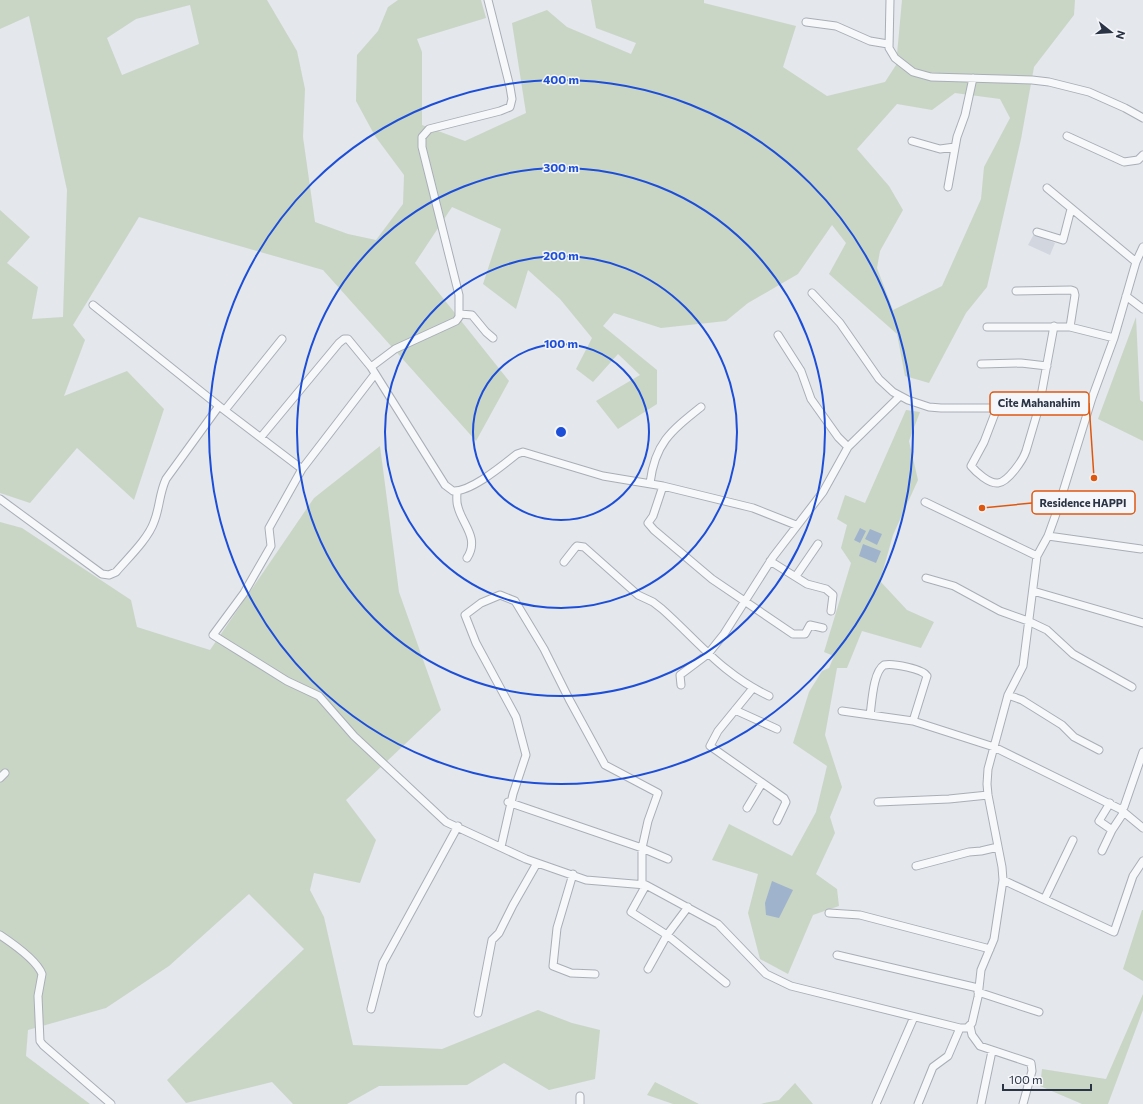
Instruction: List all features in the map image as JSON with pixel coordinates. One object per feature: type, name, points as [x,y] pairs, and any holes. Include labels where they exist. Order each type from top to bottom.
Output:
[{"type":"street","points":[[371,367],[395,348],[456,321],[460,314],[459,295],[422,147],[422,137],[429,130],[510,107],[512,99],[510,87],[488,0]]},
{"type":"street","points":[[890,0],[888,44],[895,58],[913,72],[931,76],[1032,80],[1069,86],[1118,105],[1143,118]]},
{"type":"street","points":[[806,22],[836,26],[870,41],[888,44]]},
{"type":"street","points":[[948,187],[957,137],[965,115],[973,78]]},
{"type":"street","points":[[1067,136],[1124,162],[1138,160],[1143,155]]},
{"type":"street","points":[[912,141],[940,149],[955,147]]},
{"type":"street","points":[[1047,188],[1136,262]]},
{"type":"street","points":[[1037,232],[1063,240],[1071,209]]},
{"type":"street","points":[[1023,1104],[1032,1071],[1031,1063],[980,1046],[972,1034],[970,1026],[974,1018],[981,970],[996,932],[1003,880],[988,795],[987,775],[1008,695],[1023,666],[1028,639],[1028,621],[1037,556],[1048,536],[1068,479],[1092,398],[1114,338],[1136,262],[1143,247]]},
{"type":"street","points":[[1016,291],[1074,291],[1075,295],[1070,327]]},
{"type":"street","points":[[812,293],[840,323],[879,379],[900,396],[916,404],[929,407],[1072,408],[1079,406],[1092,398]]},
{"type":"street","points":[[1126,296],[1143,309]]},
{"type":"street","points":[[93,305],[222,408],[302,469]]},
{"type":"street","points":[[460,314],[472,315],[493,338]]},
{"type":"street","points":[[997,408],[984,442],[972,466],[990,481],[996,483],[1005,479],[1024,457],[1039,407],[1054,326]]},
{"type":"street","points":[[986,327],[1070,327],[1114,338]]},
{"type":"street","points":[[778,335],[801,371],[811,399],[835,433],[848,447]]},
{"type":"street","points":[[0,499],[102,574],[110,575],[116,572],[149,532],[154,523],[160,493],[166,479],[222,408],[282,339]]},
{"type":"street","points":[[261,437],[344,339],[348,339],[371,367],[445,485],[453,491],[457,491],[487,476],[520,452],[603,476],[650,483],[753,508],[796,525]]},
{"type":"street","points":[[982,364],[1021,363],[1047,366]]},
{"type":"street","points":[[375,374],[302,469],[269,528],[271,546],[244,593],[213,635],[287,681],[319,696],[354,736],[446,822],[537,863],[586,880],[644,883],[718,924],[766,974],[791,986],[960,1028],[970,1026]]},
{"type":"street","points":[[681,685],[678,678],[682,673],[708,654],[770,561],[796,525],[823,492],[848,447],[900,396]]},
{"type":"street","points":[[650,483],[658,449],[676,428],[701,407]]},
{"type":"street","points":[[663,486],[649,525],[702,571],[744,602],[793,634],[805,634],[810,625],[823,628]]},
{"type":"street","points":[[457,491],[458,508],[466,522],[472,546],[467,558]]},
{"type":"street","points":[[925,502],[1037,556]]},
{"type":"street","points":[[1048,536],[1141,549]]},
{"type":"street","points":[[796,576],[818,544]]},
{"type":"street","points":[[564,562],[577,546],[584,547],[638,595],[653,602],[662,609],[722,668],[753,688],[769,696]]},
{"type":"street","points":[[770,561],[812,586],[826,590],[833,595],[831,611]]},
{"type":"street","points":[[926,578],[954,586],[1000,611],[1028,621],[1047,630],[1073,654],[1132,687]]},
{"type":"street","points":[[1033,591],[1143,622]]},
{"type":"street","points":[[501,847],[510,803],[526,755],[516,717],[476,643],[465,615],[481,603],[500,596],[515,601],[544,649],[568,699],[605,765],[658,793],[648,821],[642,848],[644,883],[631,912],[668,935],[726,984]]},
{"type":"street","points":[[870,715],[875,682],[879,672],[884,665],[894,664],[922,672],[927,676],[913,721]]},
{"type":"street","points":[[753,688],[718,731],[710,746],[786,800],[777,821]]},
{"type":"street","points":[[1008,695],[1022,700],[1062,725],[1074,737],[1099,750]]},
{"type":"street","points":[[735,710],[777,729]]},
{"type":"street","points":[[842,711],[913,721],[994,747],[1110,803],[1122,810],[1143,828]]},
{"type":"street","points":[[1102,851],[1124,807],[1143,752]]},
{"type":"street","points":[[747,808],[762,783]]},
{"type":"street","points":[[878,802],[949,799],[988,795]]},
{"type":"street","points":[[510,803],[642,848],[668,859]]},
{"type":"street","points":[[1110,803],[1099,821],[1112,830]]},
{"type":"street","points":[[370,1009],[383,963],[458,827]]},
{"type":"street","points":[[1045,898],[1073,840]]},
{"type":"street","points":[[916,866],[969,852],[981,852],[998,847]]},
{"type":"street","points":[[1003,880],[1045,898],[1114,932],[1133,876],[1143,861]]},
{"type":"street","points":[[478,1013],[492,940],[499,933],[537,863]]},
{"type":"street","points":[[573,875],[557,928],[553,966],[571,973],[595,974]]},
{"type":"street","points":[[648,969],[668,935],[688,907]]},
{"type":"street","points":[[829,913],[860,915],[990,949]]},
{"type":"street","points":[[0,935],[38,966],[42,974],[38,1002],[40,1041],[111,1104]]},
{"type":"street","points":[[837,955],[978,990],[1040,1012]]},
{"type":"street","points":[[876,1104],[914,1017]]},
{"type":"street","points":[[918,1104],[933,1067],[948,1056],[960,1028]]},
{"type":"street","points":[[981,1104],[992,1051]]},
{"type":"street","points":[[580,1096],[580,1104]]},
{"type":"shaded area","points":[[1034,234],[1055,243],[1050,255],[1028,245]]},
{"type":"green space","points":[[0,0],[267,0],[297,51],[305,89],[303,137],[315,222],[348,234],[376,240],[403,204],[404,175],[375,136],[356,101],[357,55],[378,31],[388,7],[398,0],[481,0],[486,18],[417,39],[422,52],[422,125],[465,141],[526,113],[512,23],[547,10],[567,27],[631,54],[636,43],[596,28],[591,0],[704,0],[704,3],[796,26],[783,67],[827,96],[885,82],[896,65],[902,0],[1075,0],[1074,15],[1034,67],[1021,139],[987,287],[966,313],[929,383],[905,376],[897,334],[829,274],[846,243],[832,225],[798,274],[748,303],[726,321],[661,328],[614,313],[603,326],[657,370],[657,404],[618,429],[596,401],[640,375],[618,354],[593,382],[576,369],[592,338],[560,299],[528,270],[516,309],[483,284],[501,229],[452,207],[415,263],[509,381],[476,441],[323,270],[139,217],[73,325],[85,340],[64,396],[127,371],[164,409],[134,500],[77,448],[30,503],[0,493],[0,210],[30,237],[7,263],[38,287],[32,319],[63,317],[67,190],[29,16],[0,29]],"holes":[[[190,5],[199,44],[122,75],[107,38],[136,19]],[[955,93],[1000,99],[1010,118],[984,167],[981,199],[942,286],[893,310],[877,268],[880,251],[903,210],[889,186],[857,149],[897,104],[932,110]]]},
{"type":"green space","points":[[1136,317],[1140,400],[1143,402],[1143,441],[1098,419]]},
{"type":"green space","points":[[906,410],[920,412],[909,441],[918,480],[893,535],[880,581],[907,610],[934,622],[921,648],[862,631],[847,668],[837,668],[825,735],[842,787],[830,817],[835,833],[816,874],[837,889],[839,906],[813,915],[788,974],[760,959],[748,913],[758,874],[712,860],[729,824],[792,856],[816,812],[827,766],[793,743],[809,692],[822,671],[829,668],[834,656],[824,652],[851,563],[841,548],[847,525],[837,519],[845,495],[865,503]]},
{"type":"green space","points":[[380,446],[399,592],[441,710],[346,800],[376,840],[360,883],[314,873],[310,890],[324,917],[353,1045],[442,1049],[538,1010],[572,1023],[600,1030],[595,1079],[549,1090],[504,1063],[467,1085],[379,1086],[347,1104],[293,1104],[272,1082],[186,1103],[167,1080],[304,949],[249,894],[169,966],[106,1008],[28,1030],[26,1056],[90,1104],[0,1104],[0,522],[22,528],[131,600],[137,627],[210,650],[314,498]]},
{"type":"green space","points":[[1143,910],[1143,981],[1123,969]]},
{"type":"green space","points":[[1143,994],[1143,1010],[1108,1104],[1082,1104],[1040,1086],[1042,1069],[1106,1079]]},
{"type":"green space","points":[[655,1082],[699,1104],[673,1104],[647,1095]]},
{"type":"green space","points":[[795,1083],[813,1104],[760,1104],[779,1100]]},
{"type":"water","points":[[860,528],[866,531],[860,543],[854,540]]},
{"type":"water","points":[[870,529],[882,534],[877,545],[865,539]]},
{"type":"water","points":[[863,544],[881,551],[876,563],[859,556]]},
{"type":"water","points":[[772,881],[793,890],[779,918],[766,915],[765,903]]},
{"type":"place","name":"Cite Mahanahim","points":[[1094,478]]},
{"type":"place","name":"Residence HAPPI","points":[[982,508]]}]
